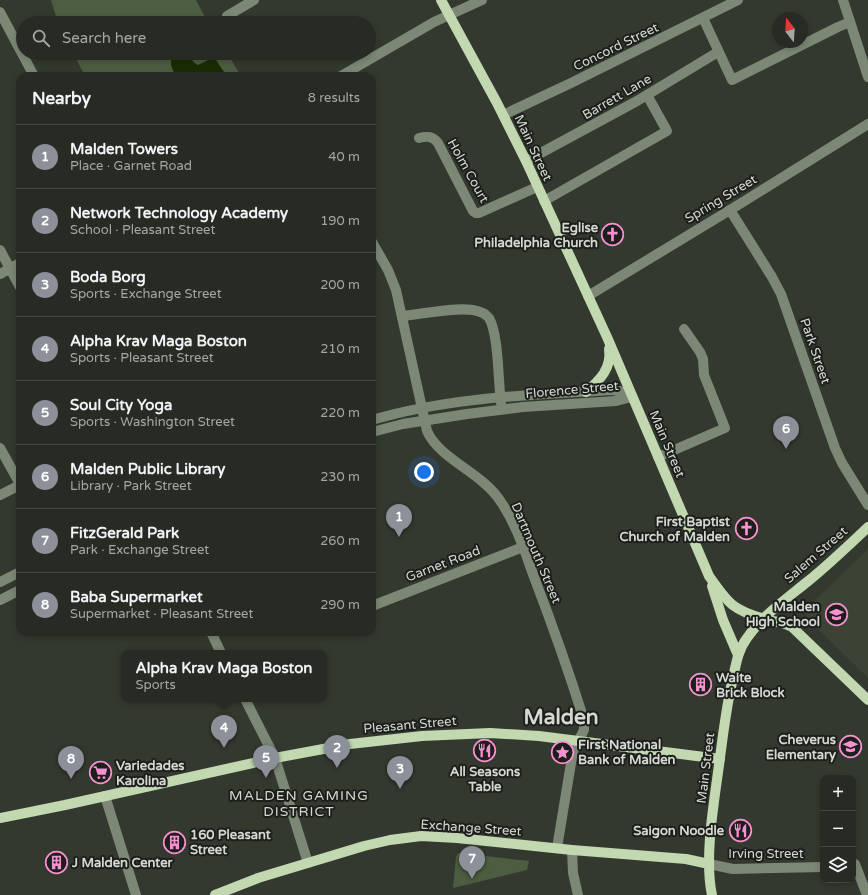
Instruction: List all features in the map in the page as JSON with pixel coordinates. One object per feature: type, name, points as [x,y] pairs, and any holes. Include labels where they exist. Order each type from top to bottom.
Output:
[{"type":"main road","name":"Main Street","points":[[441,0],[526,161],[607,337],[709,576],[731,604],[738,610],[764,619],[748,636],[738,655],[730,691],[720,759],[710,846],[709,864],[710,888],[712,895]]},
{"type":"main road","points":[[586,392],[604,375],[609,364],[610,353],[607,337]]},
{"type":"main road","name":"Salem Street","points":[[764,619],[791,594],[828,564],[868,527]]},
{"type":"main road","points":[[709,576],[723,620],[738,655]]},
{"type":"main road","points":[[764,619],[792,627],[868,700]]},
{"type":"main road","name":"Pleasant Street","points":[[0,818],[276,758],[350,744],[432,735],[490,733],[578,740],[720,759]]},
{"type":"main road","name":"Exchange Street","points":[[215,895],[258,878],[377,842],[421,836],[686,859],[709,864]]},
{"type":"street","points":[[227,16],[254,0]]},
{"type":"street","points":[[376,56],[434,22],[482,0]]},
{"type":"street","name":"Concord Street","points":[[503,115],[738,0]]},
{"type":"street","points":[[843,0],[868,77]]},
{"type":"street","points":[[0,14],[16,43]]},
{"type":"street","points":[[703,18],[732,80],[850,22]]},
{"type":"street","name":"Barrett Lane","points":[[526,161],[647,95],[718,52]]},
{"type":"street","points":[[25,60],[32,72]]},
{"type":"street","points":[[348,72],[369,60]]},
{"type":"street","points":[[544,201],[666,131],[647,95]]},
{"type":"street","name":"Spring Street","points":[[588,296],[868,124]]},
{"type":"street","name":"Holm Court","points":[[419,138],[431,137],[436,139],[473,211],[476,213],[537,187]]},
{"type":"street","name":"Park Street","points":[[730,210],[781,294],[835,448],[842,463],[868,505]]},
{"type":"street","name":"Dartmouth Street","points":[[376,248],[383,258],[390,275],[402,316],[424,420],[431,439],[441,450],[483,480],[493,491],[507,512],[523,547],[554,631],[584,720],[584,730],[573,751],[557,848]]},
{"type":"street","points":[[0,250],[16,279]]},
{"type":"street","points":[[0,274],[16,265]]},
{"type":"street","points":[[402,316],[462,310],[477,311],[485,314],[489,319],[493,331],[502,409]]},
{"type":"street","points":[[658,457],[726,428],[704,375],[703,359],[684,328]]},
{"type":"street","name":"Florence Street","points":[[376,419],[446,404],[500,397],[618,391],[624,392],[632,397]]},
{"type":"street","name":"Florence Street","points":[[376,431],[403,424],[449,416],[502,409],[616,401],[632,397]]},
{"type":"street","points":[[0,448],[16,477]]},
{"type":"street","points":[[0,495],[16,486]]},
{"type":"street","name":"Garnet Road","points":[[376,604],[523,547]]},
{"type":"street","points":[[0,582],[16,574]]},
{"type":"street","points":[[0,600],[16,592]]},
{"type":"street","points":[[212,636],[219,650]]},
{"type":"street","points":[[247,702],[276,758],[308,863]]},
{"type":"street","points":[[106,796],[136,895]]},
{"type":"street","points":[[572,850],[573,872],[578,895]]},
{"type":"street","name":"Irving Street","points":[[709,864],[733,869],[820,867]]},
{"type":"street","points":[[856,869],[867,895]]},
{"type":"shaded area","points":[[51,0],[196,0],[204,16],[56,16]]},
{"type":"shaded area","points":[[77,60],[231,60],[239,72],[83,72]]},
{"type":"shaded area","points":[[192,60],[198,65],[208,60],[216,60],[224,72],[174,72],[171,61]]},
{"type":"shaded area","name":"Malden High School","points":[[868,549],[868,678],[808,619],[804,612]]},
{"type":"shaded area","points":[[458,853],[529,861],[527,870],[453,888],[456,857]]},
{"type":"place","name":"Eglise Philadelphia Church","points":[[613,235]]},
{"type":"place","name":"Malden Public Library","points":[[786,449]]},
{"type":"place","name":"First Baptist Church of Malden","points":[[746,529]]},
{"type":"place","name":"Malden Towers","points":[[399,537]]},
{"type":"place","name":"Malden High School","points":[[836,614]]},
{"type":"place","name":"Waite Brick Block","points":[[701,685]]},
{"type":"place","name":"Cheverus Elementary","points":[[851,747]]},
{"type":"place","name":"Alpha Krav Maga Boston","points":[[224,748]]},
{"type":"place","name":"All Seasons Table","points":[[485,750]]},
{"type":"place","name":"FIrst National Bank of Malden","points":[[563,752]]},
{"type":"place","name":"Network Technology Academy","points":[[337,768]]},
{"type":"place","name":"Variedades Karolina","points":[[100,773]]},
{"type":"place","name":"Soul City Yoga","points":[[266,778]]},
{"type":"place","name":"Baba Supermarket","points":[[71,779]]},
{"type":"place","name":"Boda Borg","points":[[400,789]]},
{"type":"place","name":"Saigon Noodle","points":[[740,831]]},
{"type":"place","name":"160 Pleasant Street","points":[[174,842]]},
{"type":"place","name":"J Malden Center","points":[[56,863]]},
{"type":"place","name":"FitzGerald Park","points":[[472,879]]},
{"type":"district","name":"Malden","points":[[561,717]]},
{"type":"district","name":"MALDEN GAMING DISTRICT","points":[[299,804]]}]
